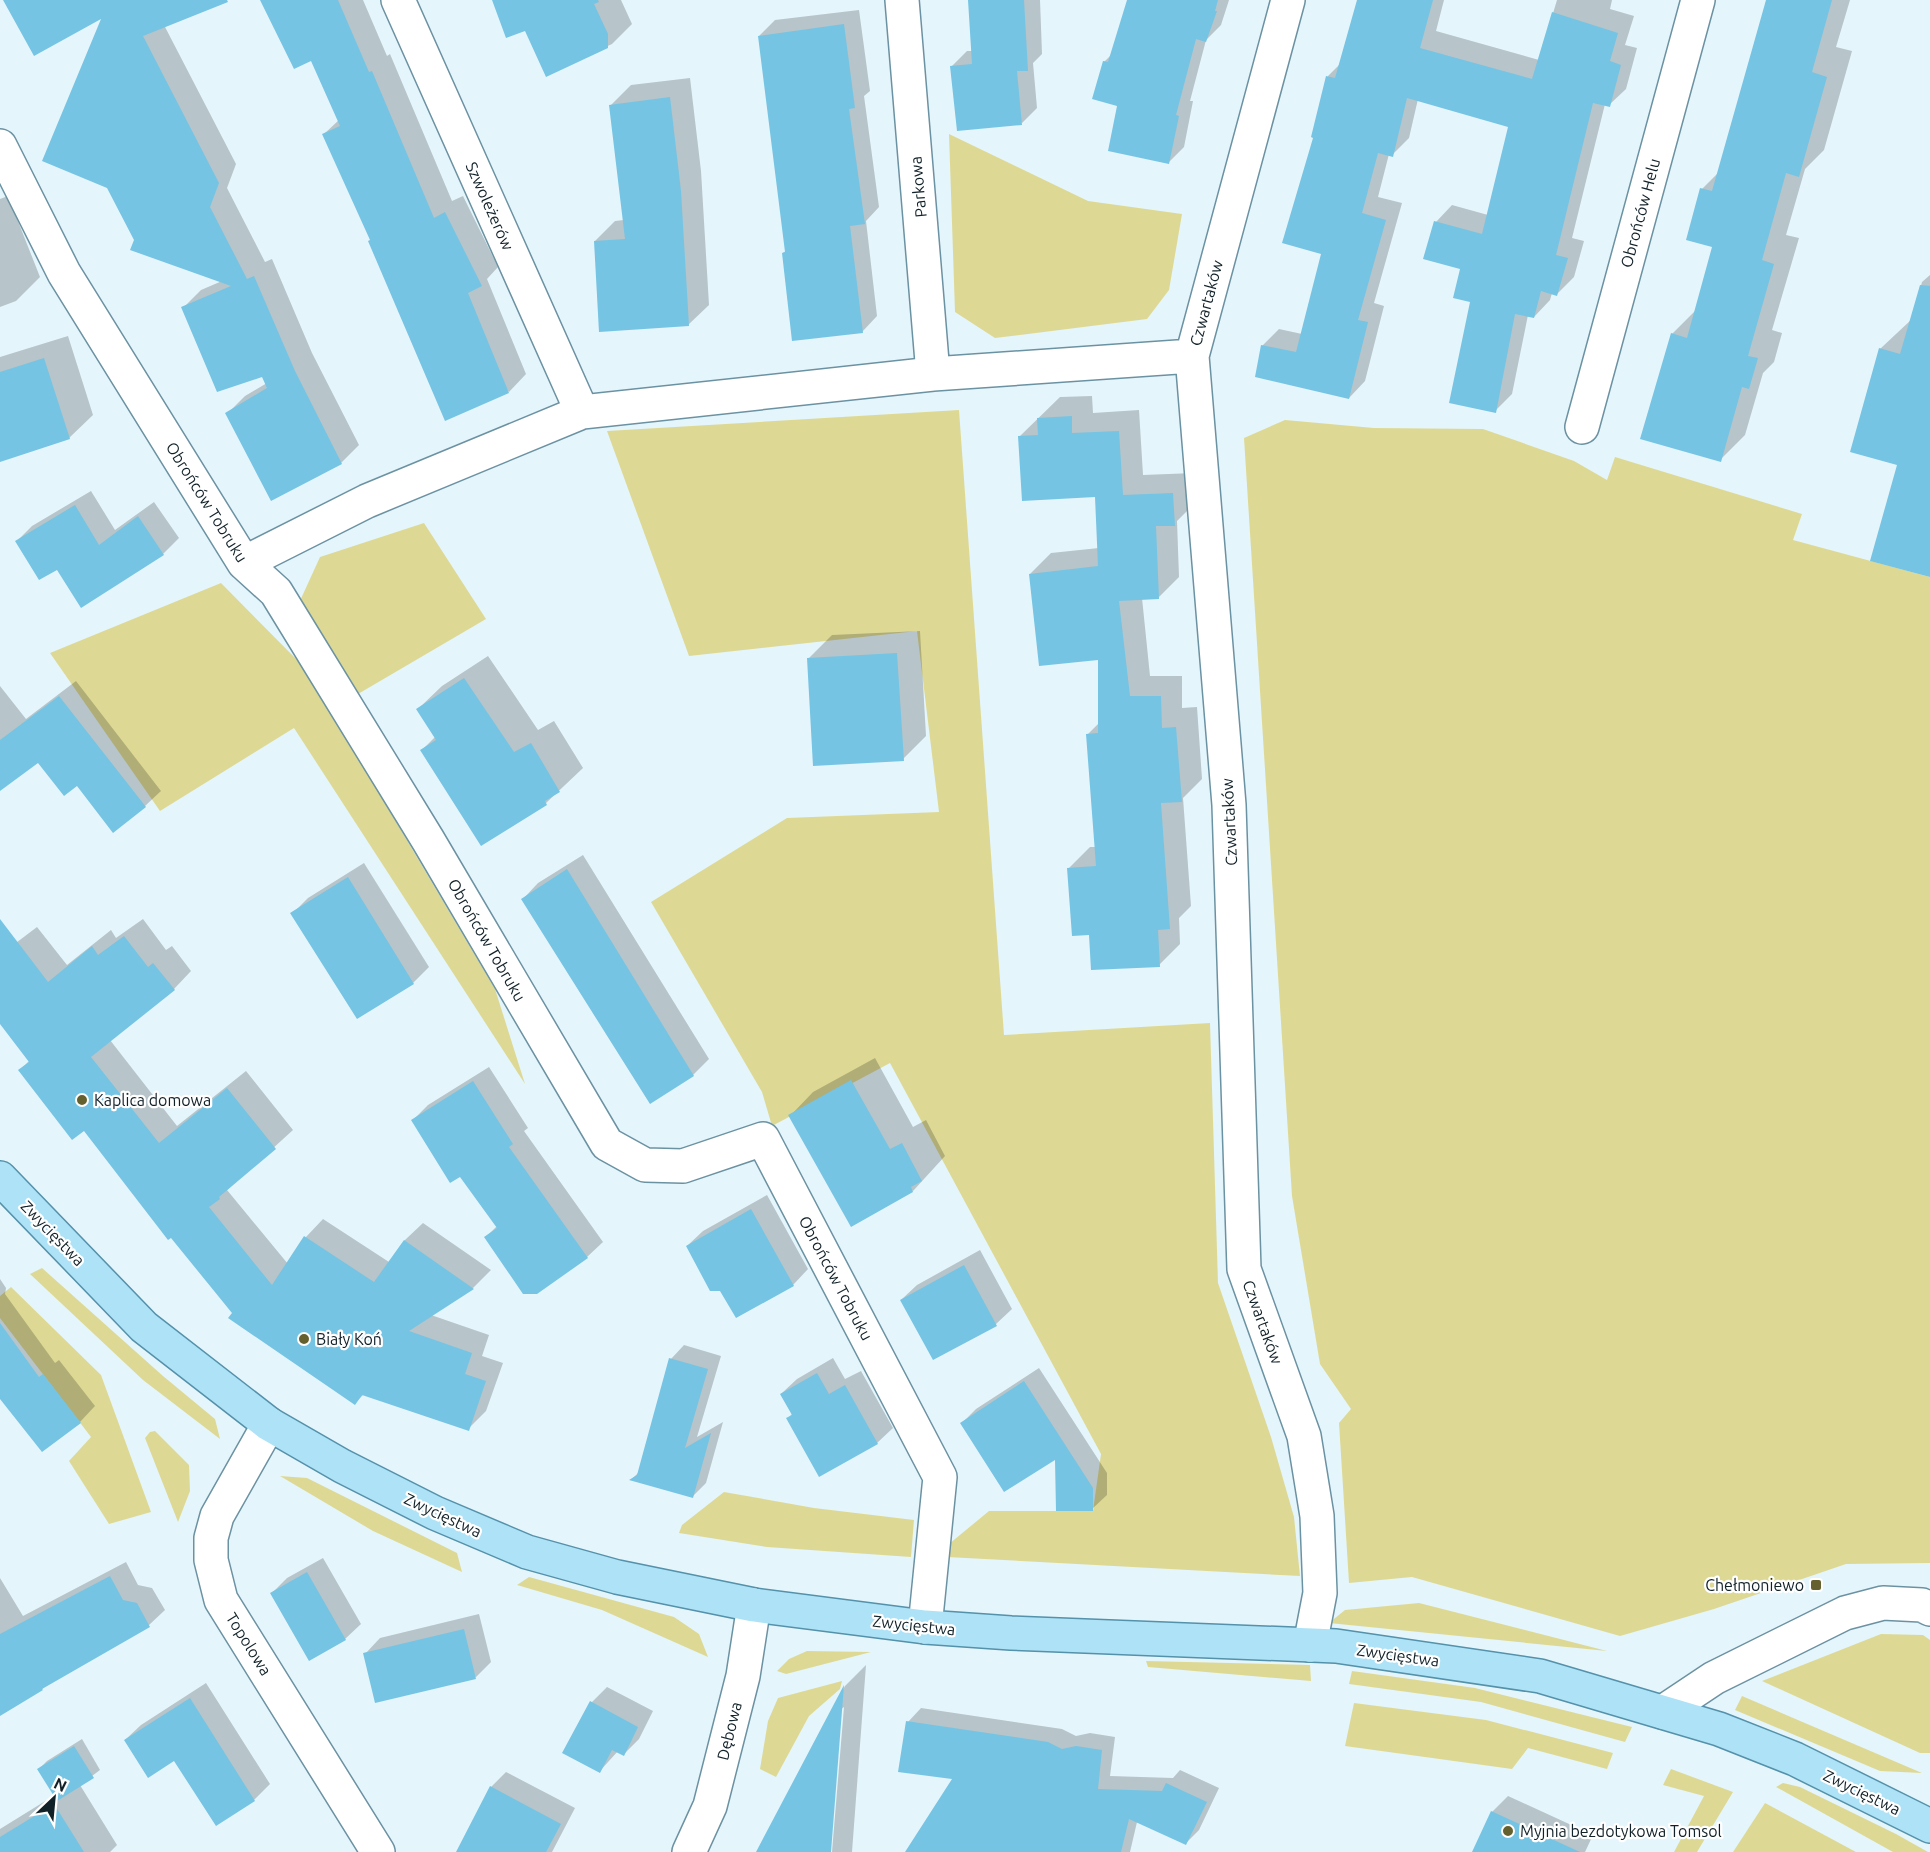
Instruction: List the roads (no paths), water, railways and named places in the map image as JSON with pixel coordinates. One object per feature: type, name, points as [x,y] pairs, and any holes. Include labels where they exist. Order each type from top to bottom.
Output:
[{"type":"main road","name":"Zwycięstwa","points":[[0,1178],[144,1327],[269,1424],[342,1466],[435,1513],[527,1552],[617,1577],[754,1605],[925,1627],[1011,1633],[1336,1646],[1540,1676],[1719,1729],[1795,1760],[1930,1826]]},
{"type":"street","name":"Szwoleżerów","points":[[398,0],[582,412]]},
{"type":"street","name":"Parkowa","points":[[902,0],[933,374]]},
{"type":"street","name":"Czwartaków","points":[[1288,0],[1192,356],[1229,805],[1244,1269],[1304,1436],[1317,1516],[1320,1593],[1310,1645]]},
{"type":"street","name":"Obrońców Helu","points":[[1582,427],[1698,0]]},
{"type":"street","name":"Obrońców Tobruku","points":[[0,146],[64,273],[244,563],[276,592],[428,840],[607,1144],[645,1165],[683,1166],[763,1139],[940,1477],[925,1627]]},
{"type":"street","points":[[244,563],[367,501],[582,412],[933,374],[1192,356]]},
{"type":"street","name":"Topolowa","points":[[269,1424],[217,1516],[211,1538],[211,1560],[221,1600],[378,1852]]},
{"type":"street","points":[[1663,1712],[1714,1678],[1845,1613],[1883,1603],[1922,1605],[1930,1609]]},
{"type":"street","name":"Dębowa","points":[[689,1852],[710,1806],[742,1676],[754,1605]]},
{"type":"place","name":"Kaplica domowa","points":[[82,1100]]},
{"type":"place","name":"Biały Koń","points":[[304,1339]]},
{"type":"place","name":"Chełmoniewo","points":[[1816,1585]]},
{"type":"place","name":"Myjnia bezdotykowa Tomsol","points":[[1508,1831]]}]
